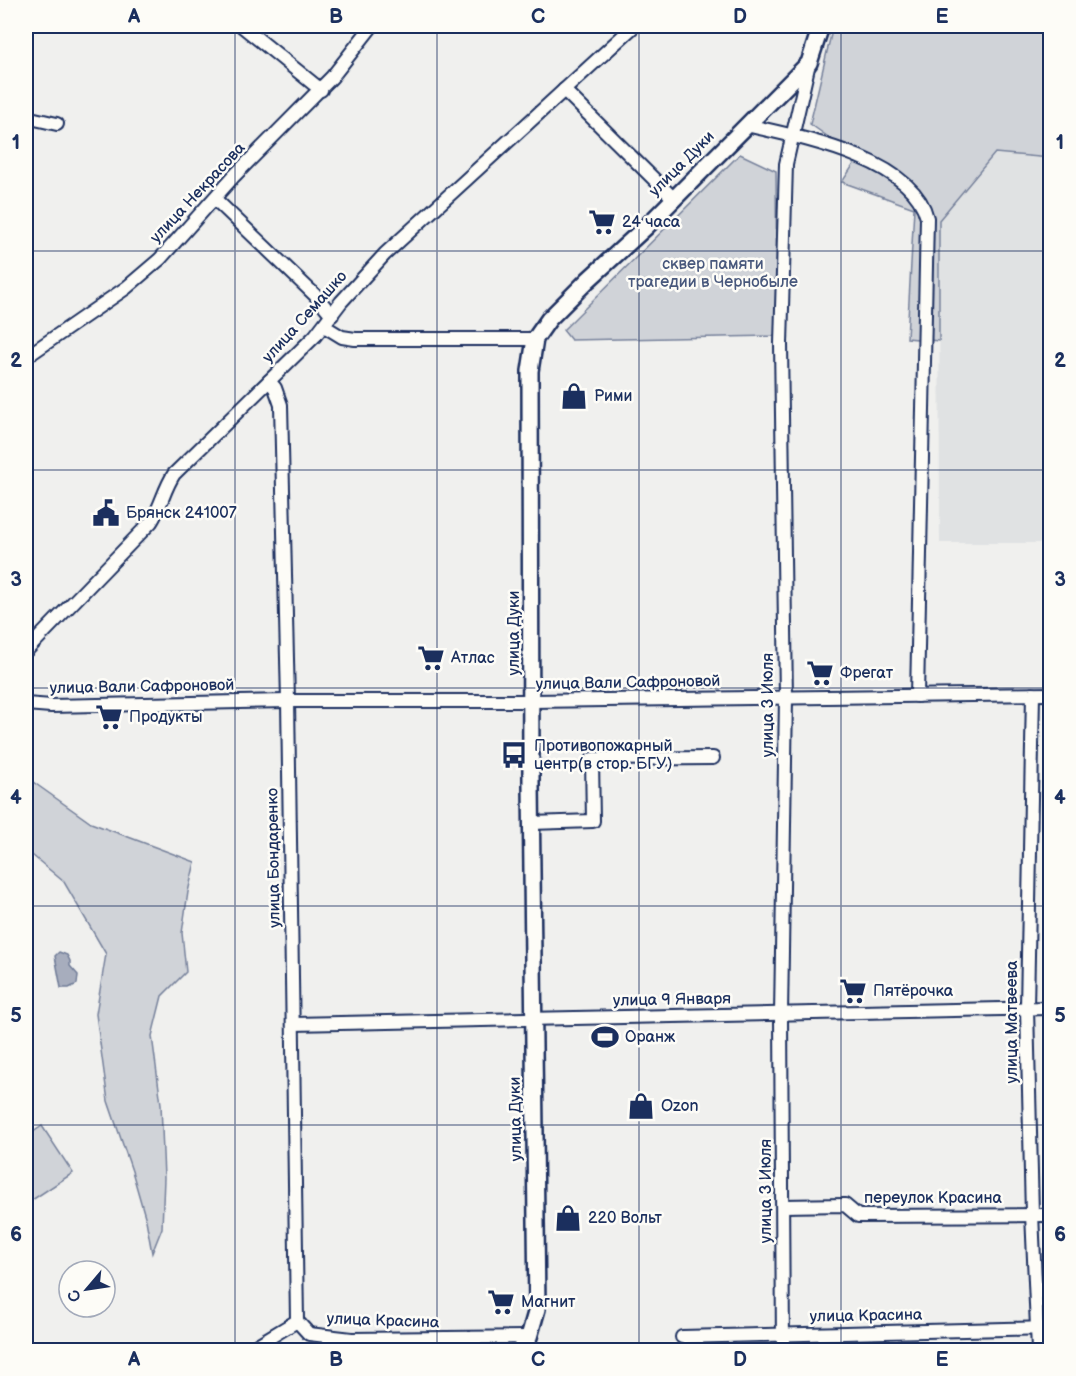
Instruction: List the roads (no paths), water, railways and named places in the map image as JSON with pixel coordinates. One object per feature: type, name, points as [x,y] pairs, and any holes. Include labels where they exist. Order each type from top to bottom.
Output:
[{"type":"main road","name":"улица Дуки","points":[[519,1350],[530,1344],[537,1309],[531,823],[530,371],[535,339],[549,319],[809,63],[821,26]]},
{"type":"street","points":[[242,26],[321,90]]},
{"type":"street","name":"улица Некрасова","points":[[26,357],[117,295],[160,259],[234,176],[321,90],[372,26]]},
{"type":"street","name":"улица Семашко","points":[[26,651],[151,522],[158,511],[167,484],[174,474],[324,326],[340,302],[385,254],[634,26]]},
{"type":"street","name":"улица 3 Июля","points":[[783,1350],[781,1015],[786,698],[781,344],[786,164],[809,63]]},
{"type":"street","points":[[564,90],[673,198]]},
{"type":"street","points":[[26,117],[57,124]]},
{"type":"street","points":[[746,125],[820,142],[892,173],[917,196],[924,206],[927,218],[917,696]]},
{"type":"street","points":[[214,199],[317,297],[332,315]]},
{"type":"street","points":[[324,326],[342,337],[355,339],[535,339]]},
{"type":"street","name":"улица Бондаренко","points":[[269,381],[275,388],[281,405],[294,1024],[297,1321]]},
{"type":"street","name":"улица Матвеева","points":[[1033,694],[1027,1008],[1038,1350]]},
{"type":"street","name":"улица Вали Сафроновой","points":[[26,704],[51,706],[288,701],[532,701],[1050,694]]},
{"type":"street","points":[[531,823],[593,821],[592,759],[713,758]]},
{"type":"street","name":"улица 9 Января","points":[[294,1024],[1050,1008]]},
{"type":"street","name":"переулок Красина","points":[[783,1206],[845,1205],[858,1216],[1050,1215]]},
{"type":"street","points":[[249,1350],[297,1321]]},
{"type":"street","name":"улица Красина","points":[[297,1321],[309,1334],[352,1340],[530,1344]]},
{"type":"street","name":"улица Красина","points":[[682,1337],[1050,1328]]},
{"type":"water","points":[[59,952],[67,955],[70,966],[78,975],[77,984],[69,988],[61,988],[55,956]]},
{"type":"place","name":"24 часа","points":[[602,222]]},
{"type":"place","name":"Рими","points":[[574,396]]},
{"type":"place","name":"Брянск 241007","points":[[106,513]]},
{"type":"place","name":"Атлас","points":[[431,658]]},
{"type":"place","name":"Фрегат","points":[[820,673]]},
{"type":"place","name":"Продукты","points":[[109,717]]},
{"type":"place","name":"Противопожарный центр(в стор. БГУ)","points":[[514,755]]},
{"type":"place","name":"Пятёрочка","points":[[853,991]]},
{"type":"place","name":"Оранж","points":[[605,1037]]},
{"type":"place","name":"Ozon","points":[[641,1106]]},
{"type":"place","name":"220 Вольт","points":[[568,1218]]},
{"type":"place","name":"Магнит","points":[[501,1302]]},
{"type":"park label","name":"сквер памяти трагедии в Чернобыле","points":[[713,273]]}]
